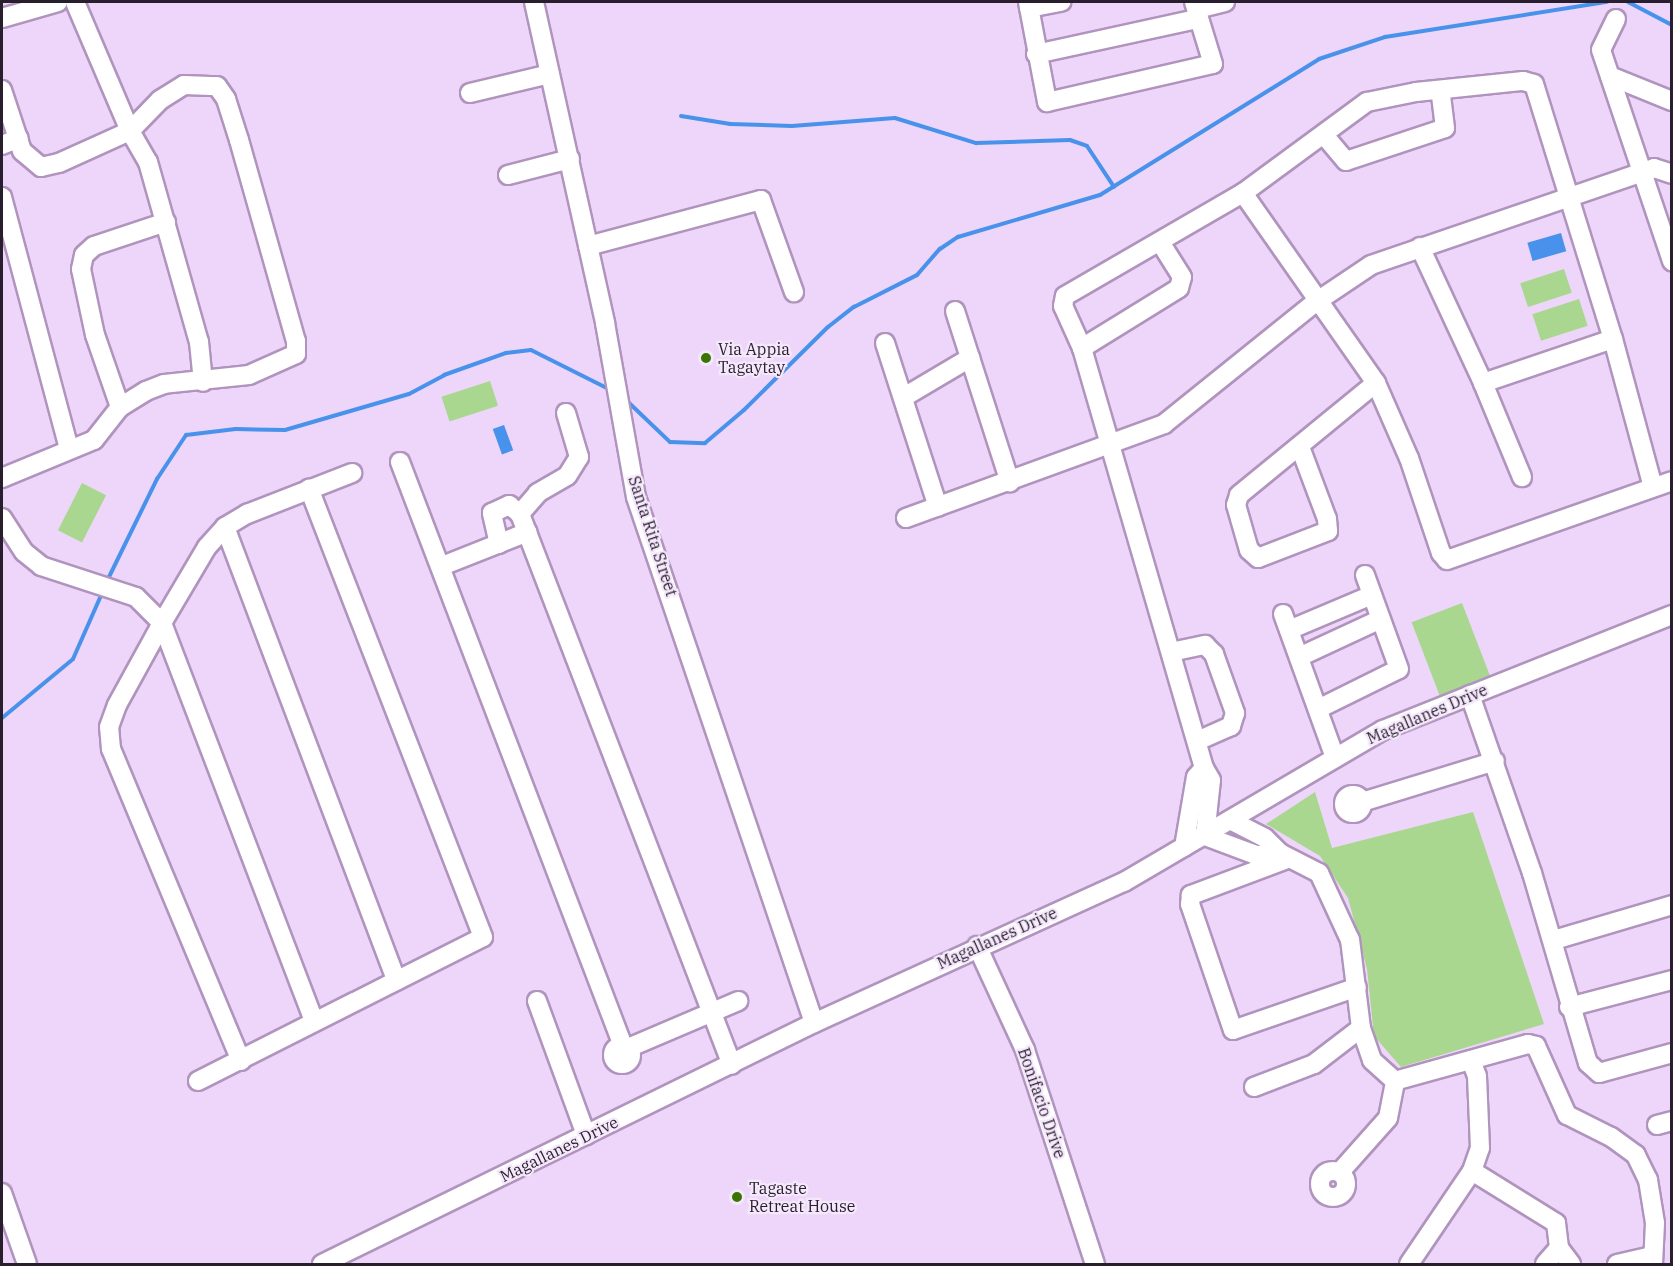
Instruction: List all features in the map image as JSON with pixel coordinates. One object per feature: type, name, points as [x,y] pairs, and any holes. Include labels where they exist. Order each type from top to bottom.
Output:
[{"type":"street","points":[[2,18],[58,2]]},
{"type":"street","points":[[75,2],[130,131],[148,162],[199,342],[203,382]]},
{"type":"street","name":"Santa Rita Street","points":[[534,2],[588,246],[636,497],[813,1023]]},
{"type":"street","points":[[1061,2],[1028,5],[1047,102],[1213,64],[1196,10]]},
{"type":"street","points":[[1036,54],[1225,2]]},
{"type":"street","points":[[1616,19],[1601,50],[1642,171],[1664,216],[1671,261]]},
{"type":"street","points":[[470,93],[550,74]]},
{"type":"street","points":[[1610,76],[1671,100]]},
{"type":"street","points":[[1286,855],[1256,855],[1205,836],[1211,780],[1204,768],[1082,348],[1063,306],[1065,296],[1243,193],[1367,102],[1395,94],[1523,81],[1534,84],[1612,339],[1653,487]]},
{"type":"street","points":[[2,90],[22,151],[41,167],[59,163],[130,131],[160,100],[184,85],[204,83],[217,86],[226,99],[296,341],[296,354],[249,375],[203,382],[164,384],[120,407],[94,440],[2,478]]},
{"type":"street","points":[[1324,135],[1346,161],[1445,128],[1440,90]]},
{"type":"street","points":[[2,146],[19,138]]},
{"type":"street","points":[[508,175],[570,159]]},
{"type":"street","points":[[906,518],[1111,446],[1164,424],[1186,410],[1316,302],[1371,265],[1419,247],[1570,200],[1642,171],[1654,168],[1671,174]]},
{"type":"street","points":[[1243,193],[1316,302],[1354,347],[1376,383],[1409,458],[1441,554],[1447,560],[1671,481]]},
{"type":"street","points":[[2,196],[69,449]]},
{"type":"street","points":[[588,246],[761,200],[794,292]]},
{"type":"street","points":[[120,407],[95,335],[82,286],[82,262],[94,246],[166,222]]},
{"type":"street","points":[[1082,348],[1179,288],[1182,277],[1160,242]]},
{"type":"street","points":[[1419,247],[1484,383],[1522,477]]},
{"type":"street","points":[[955,311],[1010,482]]},
{"type":"street","points":[[1484,383],[1612,339]]},
{"type":"street","points":[[885,343],[938,507]]},
{"type":"street","points":[[904,397],[970,358]]},
{"type":"street","points":[[1300,447],[1328,519],[1328,531],[1258,558],[1249,550],[1236,505],[1239,495],[1376,383]]},
{"type":"street","points":[[520,514],[538,493],[567,476],[579,457],[566,413]]},
{"type":"street","points":[[400,462],[626,1047],[738,1002]]},
{"type":"street","points":[[241,1061],[111,749],[109,727],[117,705],[162,623],[207,547],[225,527],[309,489],[352,473]]},
{"type":"street","points":[[198,1081],[483,938],[309,489]]},
{"type":"street","points":[[498,544],[492,513],[509,505],[520,514],[528,532],[732,1065]]},
{"type":"street","points":[[2,519],[24,552],[41,566],[136,597],[162,623],[314,1022]]},
{"type":"street","points":[[225,527],[397,981]]},
{"type":"street","points":[[442,566],[528,532]]},
{"type":"street","points":[[1318,709],[1399,669],[1365,575]]},
{"type":"street","points":[[1335,758],[1286,622],[1372,595]]},
{"type":"street","name":"Magallanes Drive","points":[[322,1264],[732,1065],[813,1023],[977,946],[1124,882],[1383,730],[1671,615]]},
{"type":"street","points":[[1299,657],[1381,619]]},
{"type":"street","points":[[1171,652],[1205,645],[1214,654],[1235,714],[1231,726],[1198,741]]},
{"type":"street","points":[[1470,695],[1495,761],[1554,940],[1569,1007],[1588,1063],[1599,1073],[1671,1053]]},
{"type":"street","points":[[1362,801],[1495,761]]},
{"type":"street","points":[[1184,847],[1196,777],[1204,768]]},
{"type":"street","points":[[1230,820],[1265,838],[1286,855],[1319,873],[1337,906],[1350,940],[1361,1028],[1372,1060],[1395,1081],[1395,1100],[1388,1118],[1340,1172]]},
{"type":"street","points":[[1286,855],[1191,895],[1190,904],[1233,1030],[1357,987]]},
{"type":"street","points":[[1554,940],[1671,905]]},
{"type":"street","name":"Bonifacio Drive","points":[[977,946],[1025,1050],[1095,1264]]},
{"type":"street","points":[[1569,1007],[1671,980]]},
{"type":"street","points":[[537,1001],[586,1135]]},
{"type":"street","points":[[1254,1087],[1314,1064],[1361,1028]]},
{"type":"street","points":[[1395,1081],[1528,1044],[1536,1046],[1567,1115],[1611,1137],[1636,1155],[1648,1180],[1663,1221],[1653,1260],[1617,1264]]},
{"type":"street","points":[[1409,1264],[1472,1171],[1480,1148],[1476,1076],[1471,1060]]},
{"type":"street","points":[[1472,1171],[1556,1223],[1559,1248],[1571,1264]]},
{"type":"street","points":[[2,1193],[27,1264]]},
{"type":"street","points":[[1545,1264],[1559,1248]]},
{"type":"green space","points":[[1564,269],[1572,293],[1528,307],[1520,283]]},
{"type":"green space","points":[[1579,299],[1588,326],[1541,341],[1532,314]]},
{"type":"green space","points":[[490,381],[498,406],[450,421],[441,397]]},
{"type":"green space","points":[[82,483],[106,495],[82,542],[58,530]]},
{"type":"green space","points":[[1462,603],[1491,679],[1441,698],[1412,622]]},
{"type":"green space","points":[[1315,792],[1332,848],[1473,812],[1544,1024],[1401,1067],[1374,1036],[1367,969],[1348,898],[1320,856],[1266,824]]},
{"type":"water","points":[[1561,233],[1566,251],[1533,261],[1527,243]]},
{"type":"water","points":[[504,425],[513,450],[502,454],[493,429]]},
{"type":"waterway","points":[[626,400],[670,442],[705,443],[744,410],[828,327],[854,307],[917,275],[940,249],[958,237],[1100,195],[1319,59],[1385,37],[1607,2]]},
{"type":"waterway","points":[[1628,2],[1672,25]]},
{"type":"waterway","points":[[681,116],[730,124],[792,126],[895,118],[976,143],[1070,140],[1087,146],[1114,187]]},
{"type":"waterway","points":[[107,581],[157,479],[186,435],[236,429],[285,430],[409,394],[444,375],[506,353],[531,350],[609,389]]},
{"type":"waterway","points":[[2,718],[73,659],[103,591]]},
{"type":"place","name":"Via Appia Tagaytay","points":[[706,358]]},
{"type":"place","name":"Tagaste Retreat House","points":[[737,1197]]}]
